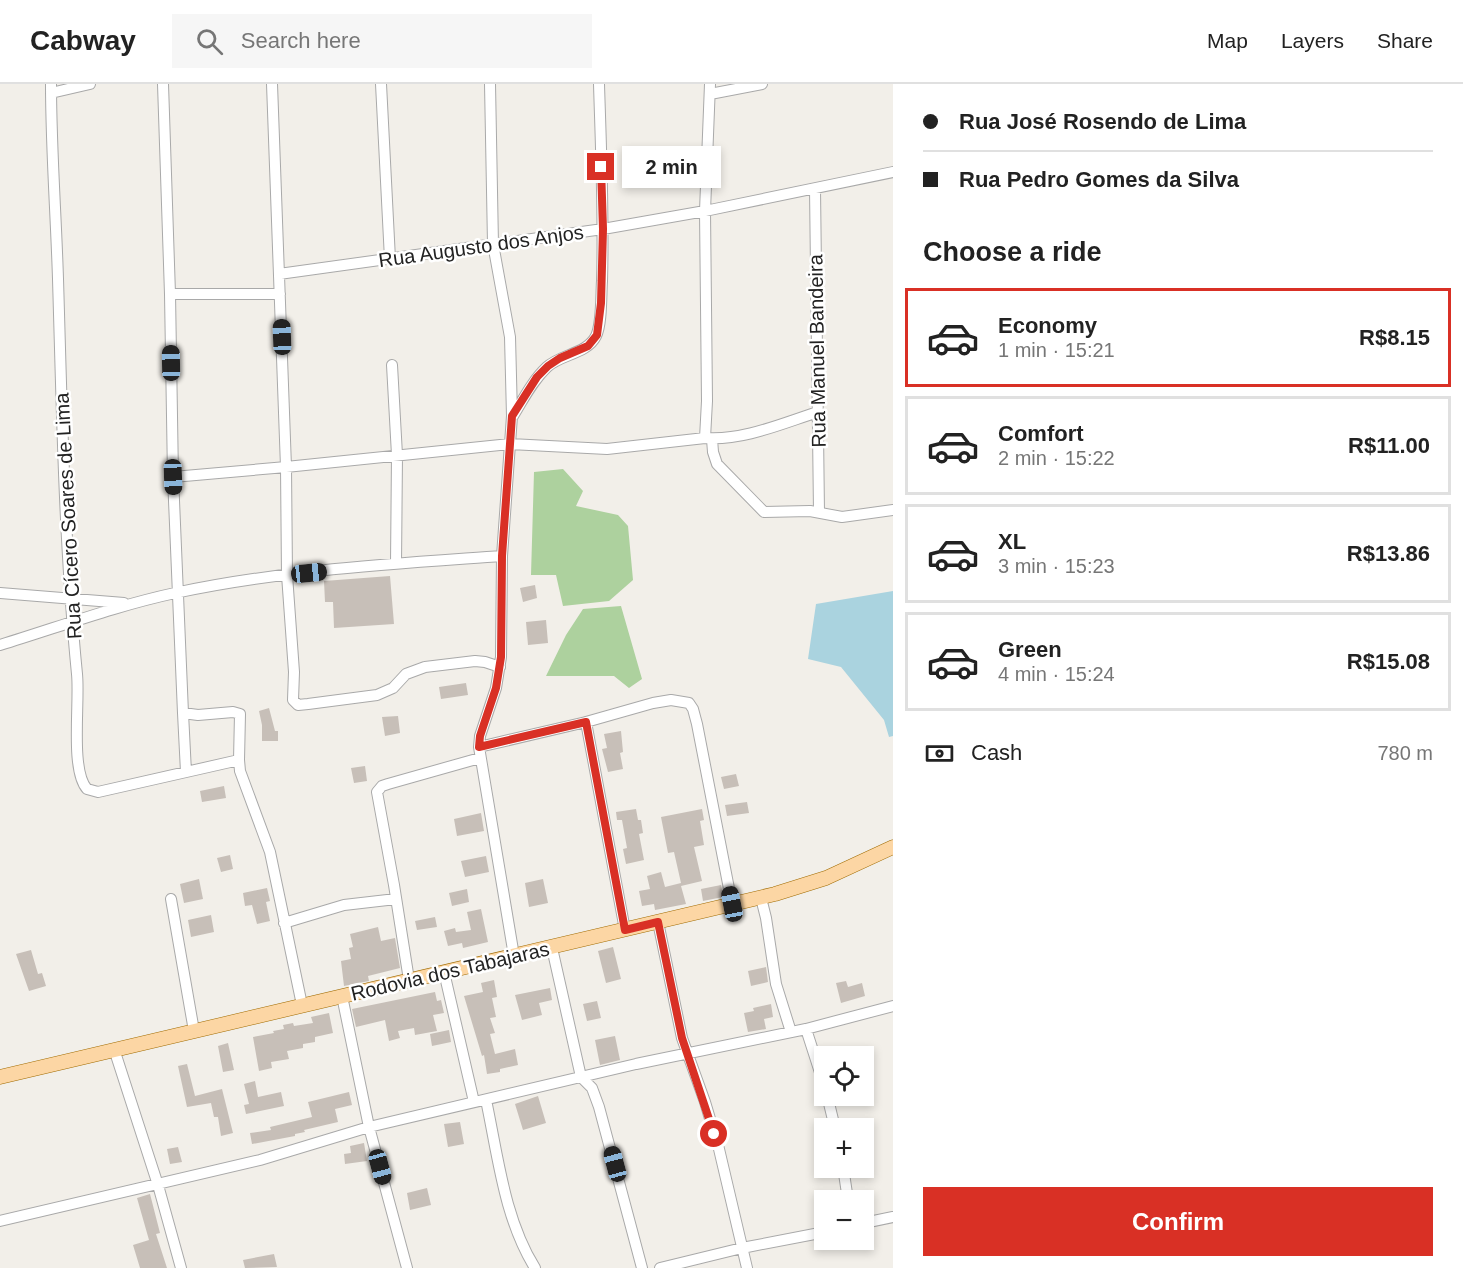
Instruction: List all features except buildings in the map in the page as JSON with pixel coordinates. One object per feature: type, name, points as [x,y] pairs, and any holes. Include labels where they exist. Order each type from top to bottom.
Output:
[{"type":"main road","name":"Rodovia dos Tabajaras","points":[[0,1077],[761,898],[826,878],[893,847]]},
{"type":"street","points":[[51,88],[90,84]]},
{"type":"street","points":[[163,84],[173,477],[186,772]]},
{"type":"street","points":[[272,84],[286,468],[287,575],[294,672],[292,696],[295,703],[301,705],[377,695],[393,688],[406,674],[425,667],[480,661],[500,667]]},
{"type":"street","points":[[381,84],[390,259]]},
{"type":"street","points":[[490,84],[493,244],[510,337],[512,416],[502,556],[500,667],[496,688],[480,736],[480,753],[514,956]]},
{"type":"street","points":[[512,416],[537,377],[548,366],[588,346],[597,335],[601,303],[603,229],[599,84]]},
{"type":"street","points":[[762,84],[710,89],[705,211],[708,439],[717,464],[764,512],[810,511],[842,517],[893,510]]},
{"type":"street","name":"Rua Cícero Soares de Lima","points":[[51,88],[63,471],[79,701],[77,762],[83,785],[87,789],[98,792],[238,760]]},
{"type":"street","name":"Rua Augusto dos Anjos","points":[[279,274],[603,229],[705,211],[893,172]]},
{"type":"street","name":"Rua Manuel Bandeira","points":[[815,189],[819,512]]},
{"type":"street","points":[[170,294],[280,294]]},
{"type":"street","points":[[392,365],[397,455],[396,564]]},
{"type":"street","points":[[173,477],[286,468],[510,444],[607,449],[708,439],[766,429],[818,412]]},
{"type":"street","points":[[0,645],[72,620],[177,593],[287,575],[502,556]]},
{"type":"street","points":[[0,593],[133,604]]},
{"type":"street","points":[[409,980],[388,849],[376,797],[379,789],[480,753],[671,700],[684,701],[691,705],[697,724],[732,904]]},
{"type":"street","points":[[183,713],[198,715],[233,712],[240,714],[238,760],[244,783],[270,852],[302,1005]]},
{"type":"street","points":[[586,722],[625,930]]},
{"type":"street","points":[[761,898],[776,984],[791,1032]]},
{"type":"street","points":[[171,899],[194,1031]]},
{"type":"street","points":[[284,923],[344,905],[396,899]]},
{"type":"street","points":[[658,922],[675,1010],[719,1149],[747,1268]]},
{"type":"street","points":[[552,948],[581,1077],[592,1088],[599,1107],[642,1268]]},
{"type":"street","points":[[444,972],[507,1203],[520,1238],[536,1268]]},
{"type":"street","points":[[342,996],[369,1127],[407,1268]]},
{"type":"street","points":[[0,1221],[260,1160],[369,1127],[687,1053],[806,1029],[893,1005]]},
{"type":"street","points":[[806,1029],[814,1054]]},
{"type":"street","points":[[114,1049],[158,1185],[181,1268]]},
{"type":"street","points":[[874,1221],[893,1216]]},
{"type":"street","points":[[660,1268],[742,1248],[814,1234]]},
{"type":"green space","points":[[563,469],[583,491],[576,506],[618,515],[628,526],[633,580],[609,601],[563,606],[556,575],[531,575],[534,472]]},
{"type":"green space","points":[[621,606],[642,679],[629,688],[614,676],[546,676],[566,635],[583,609]]},
{"type":"water","points":[[893,591],[893,736],[889,737],[884,720],[841,667],[808,659],[816,604]]},
{"type":"route","points":[[601,167],[603,229],[601,303],[597,335],[588,346],[548,366],[537,377],[512,416],[502,556],[501,657],[496,688],[480,736],[479,747],[586,722],[625,930],[658,922],[682,1038],[714,1134]]}]
